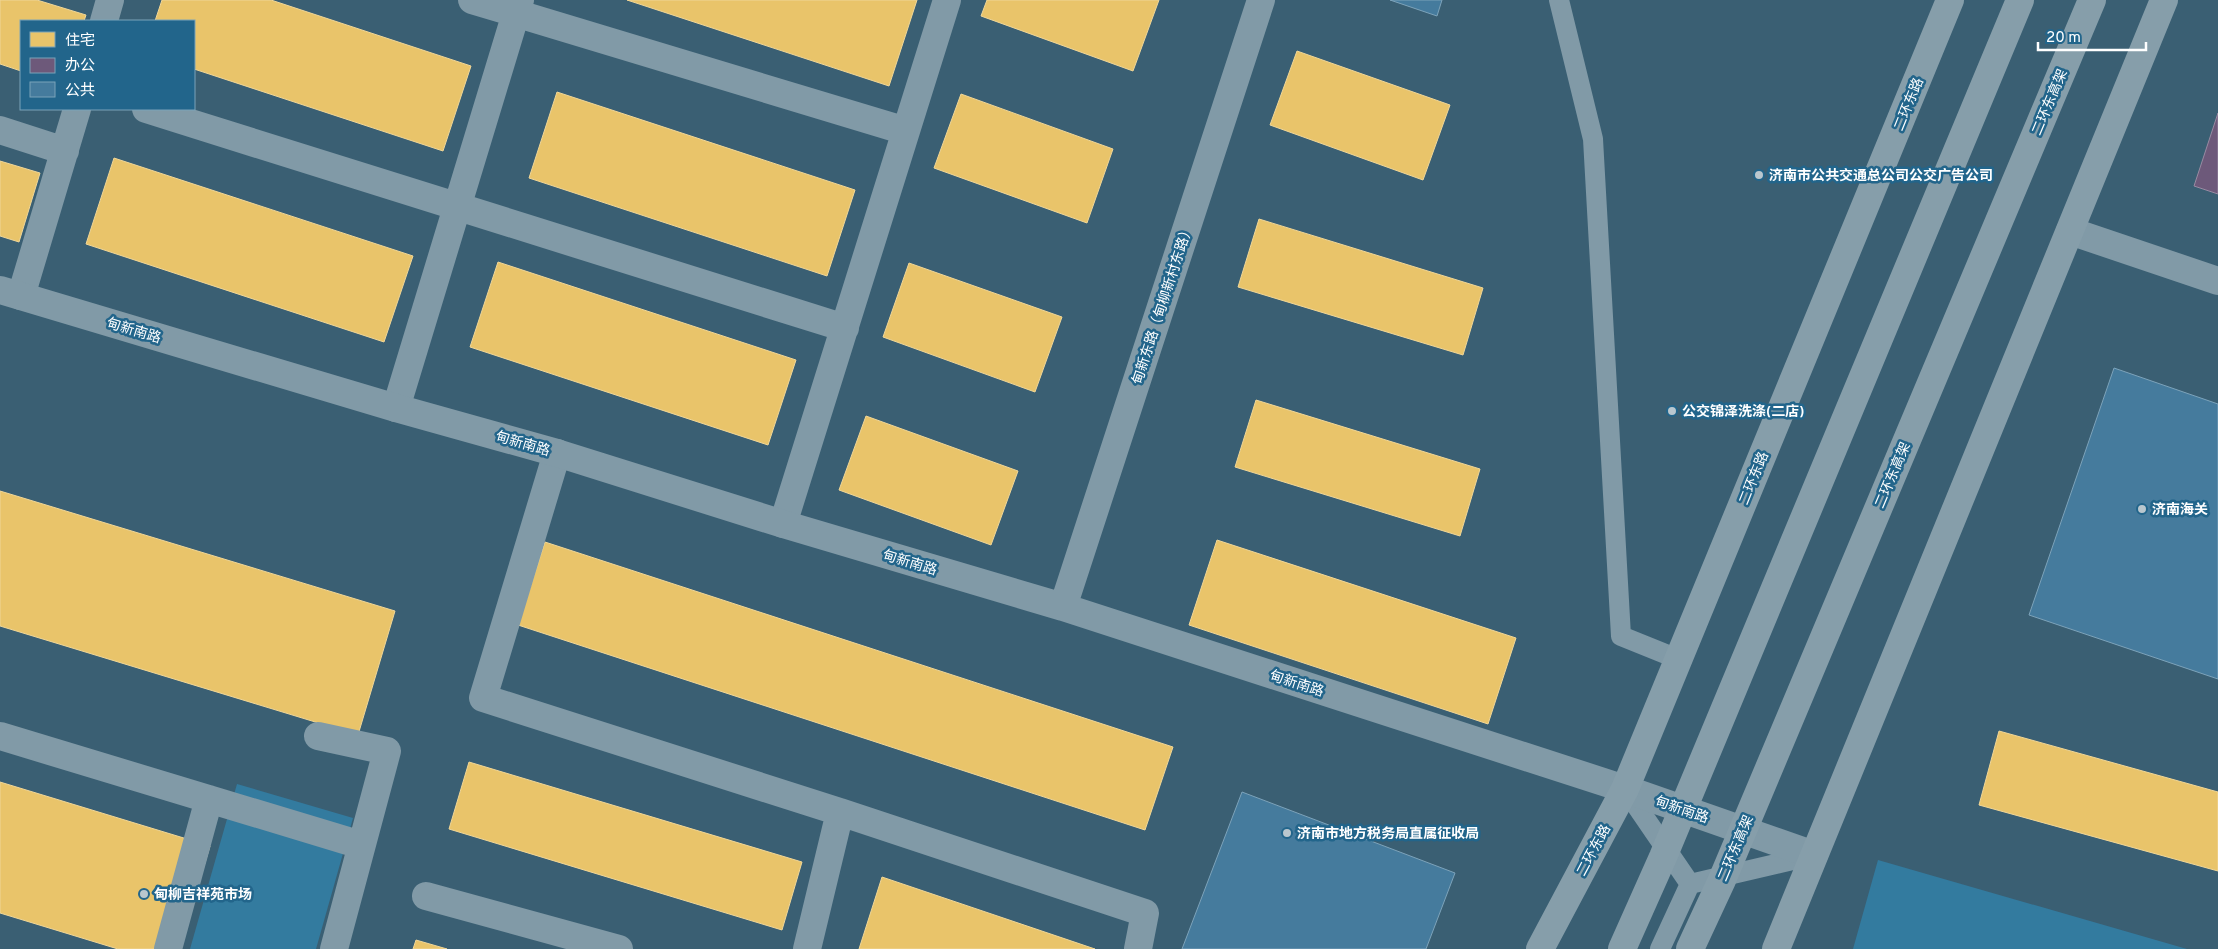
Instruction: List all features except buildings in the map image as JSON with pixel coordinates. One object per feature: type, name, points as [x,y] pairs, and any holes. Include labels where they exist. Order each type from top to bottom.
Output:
[{"type":"highway","name":"二环东路","points":[[1540,949],[1625,789],[1950,0]]},
{"type":"highway","points":[[1622,949],[1663,856],[2020,0]]},
{"type":"highway","name":"二环东高架","points":[[1690,949],[1722,880],[2092,0]]},
{"type":"highway","points":[[1776,949],[2164,0]]},
{"type":"highway","points":[[1611,949],[1663,856]]},
{"type":"highway","points":[[1697,949],[1722,880]]},
{"type":"street","points":[[104,20],[110,0]]},
{"type":"street","points":[[472,0],[518,7],[906,131]]},
{"type":"street","points":[[783,524],[947,0]]},
{"type":"street","name":"甸新东路（甸柳新村东路）","points":[[1063,608],[1261,0]]},
{"type":"street","points":[[396,408],[518,7]]},
{"type":"street","points":[[11,293],[65,151],[77,110]]},
{"type":"street","points":[[149,110],[845,328]]},
{"type":"street","points":[[0,130],[65,151]]},
{"type":"street","points":[[2070,231],[2218,280]]},
{"type":"street","name":"甸新南路","points":[[11,293],[396,408],[557,453],[783,524],[1063,608],[1625,789],[1814,855]]},
{"type":"street","points":[[557,453],[483,698],[840,812],[1145,913],[1138,949]]},
{"type":"street","points":[[0,736],[361,845]]},
{"type":"street","points":[[318,736],[387,751],[334,949]]},
{"type":"street","points":[[168,949],[209,799]]},
{"type":"street","points":[[807,949],[840,812]]},
{"type":"street","points":[[426,896],[619,949]]},
{"type":"lane","points":[[1559,0],[1593,139],[1621,636],[1678,659]]},
{"type":"lane","points":[[1625,789],[1690,884]]},
{"type":"lane","points":[[1690,884],[1814,855]]},
{"type":"lane","points":[[1660,949],[1690,884]]},
{"type":"shaded area","points":[[237,784],[353,818],[316,949],[190,949]]},
{"type":"shaded area","points":[[1878,860],[2187,949],[1853,949]]},
{"type":"place","name":"济南市公共交通总公司公交广告公司","points":[[1759,175]]},
{"type":"place","name":"公交锦泽洗涤(二店)","points":[[1672,411]]},
{"type":"place","name":"济南海关","points":[[2142,509]]},
{"type":"place","name":"济南市地方税务局直属征收局","points":[[1287,833]]},
{"type":"place","name":"甸柳吉祥苑市场","points":[[144,894]]}]
